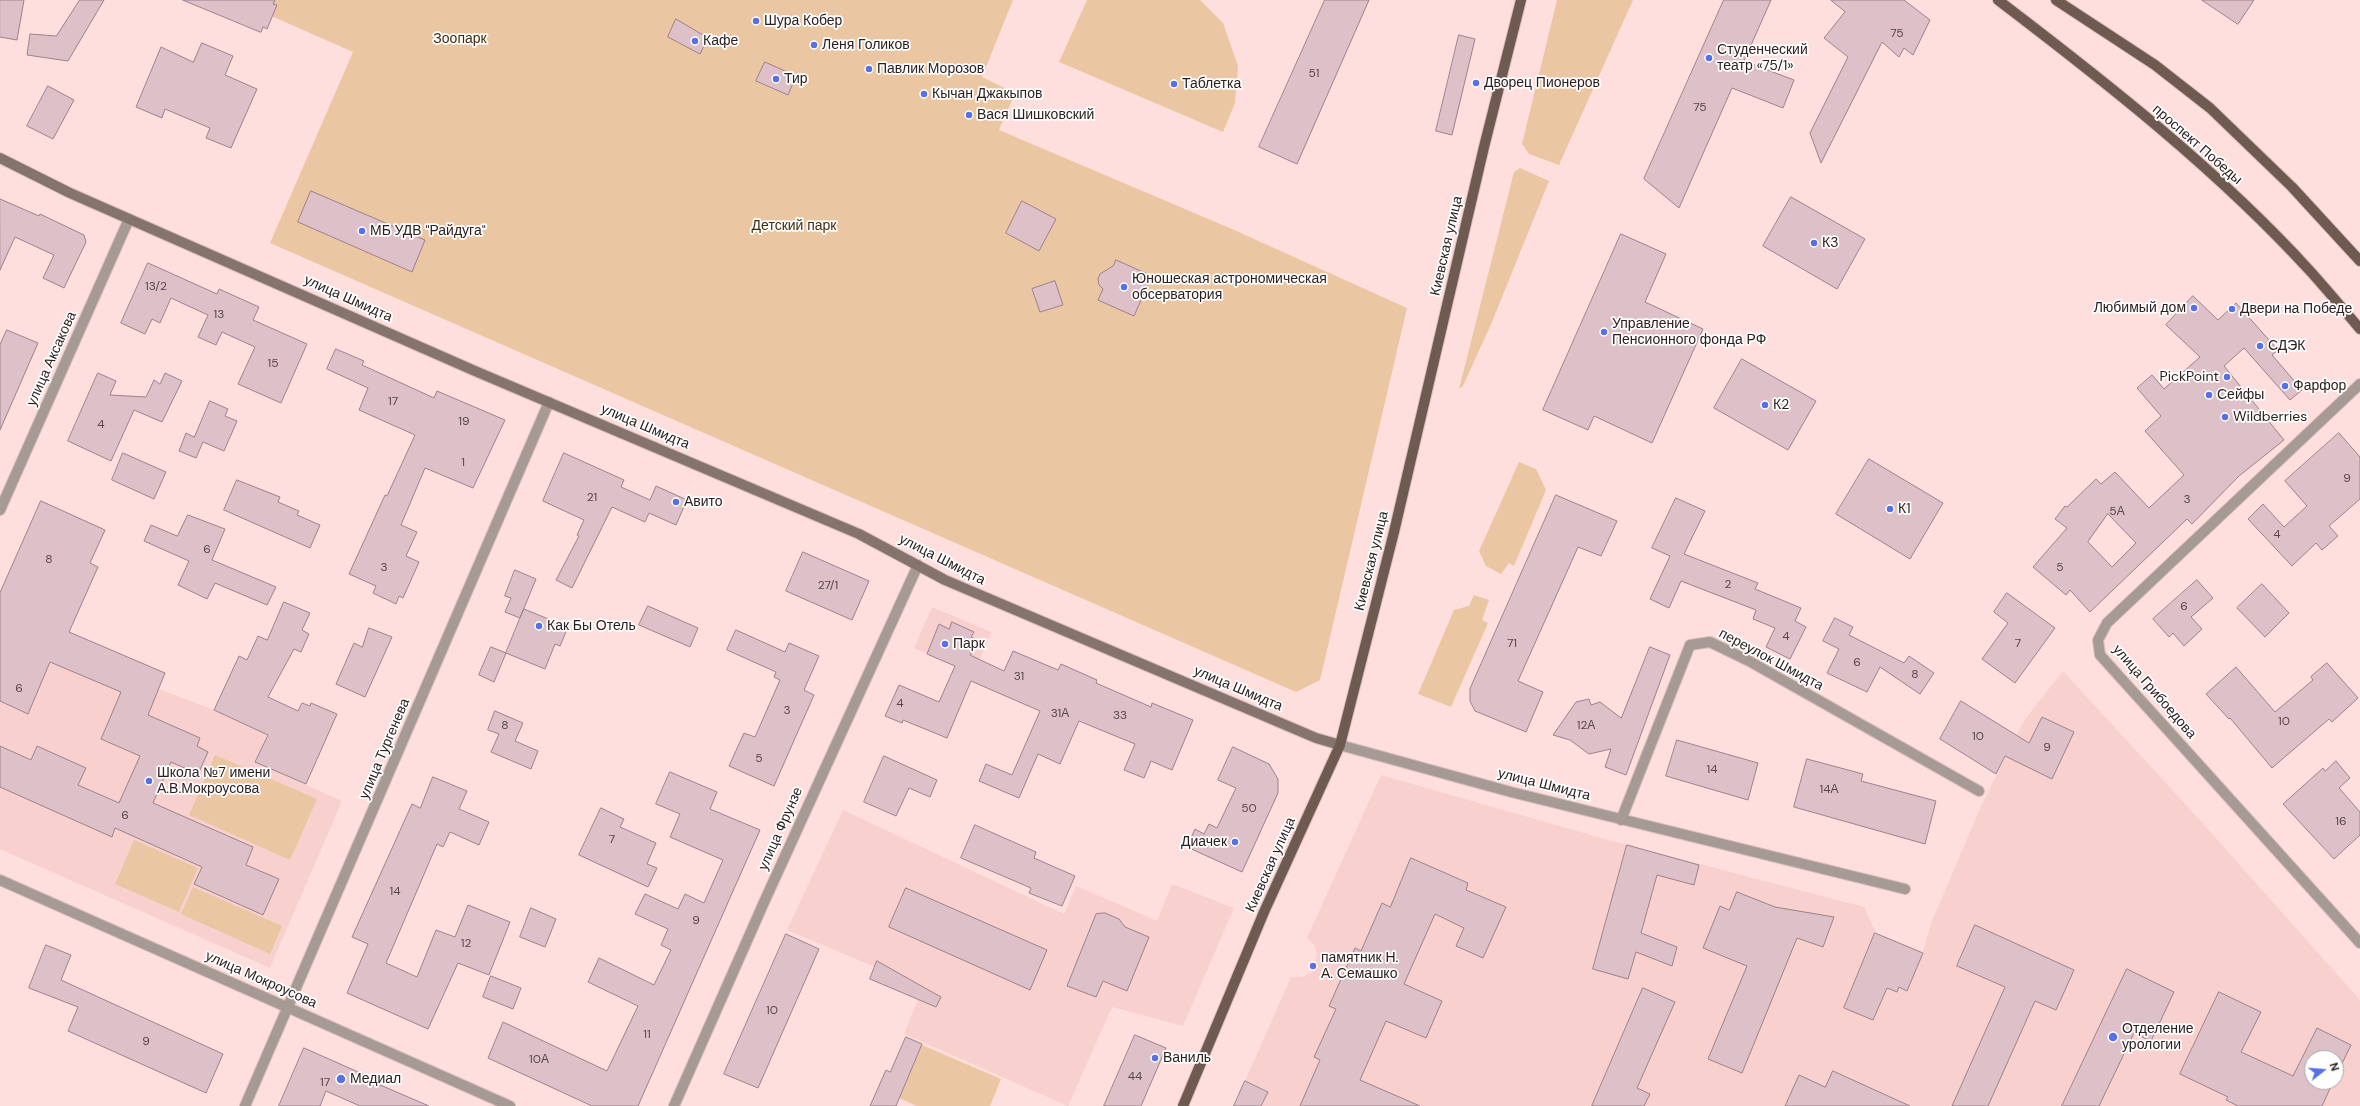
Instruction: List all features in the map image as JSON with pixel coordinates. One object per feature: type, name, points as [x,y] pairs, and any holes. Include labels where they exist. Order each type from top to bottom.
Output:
[{"type":"main road","name":"Киевская улица","points":[[1183,1106],[1264,912],[1340,745],[1394,532],[1484,147],[1521,0]]},
{"type":"main road","name":"проспект Победы","points":[[1998,0],[2076,60],[2189,154],[2310,271],[2360,329]]},
{"type":"main road","points":[[2056,0],[2155,65],[2210,108],[2292,187],[2360,260]]},
{"type":"main road","name":"улица Шмидта","points":[[0,158],[129,219],[549,402],[859,534],[945,580],[1316,738],[1340,745]]},
{"type":"street","name":"улица Аксакова","points":[[0,510],[129,219]]},
{"type":"street","name":"улица Грибоедова","points":[[2360,384],[2108,623],[2098,640],[2100,655],[2360,943]]},
{"type":"street","name":"улица Тургенева","points":[[245,1106],[549,402]]},
{"type":"street","name":"улица Фрунзе","points":[[674,1106],[765,900],[918,565]]},
{"type":"street","name":"переулок Шмидта","points":[[1621,820],[1690,645],[1710,642],[1750,661],[1979,791]]},
{"type":"street","name":"улица Шмидта","points":[[1340,745],[1380,757],[1621,820],[1905,889]]},
{"type":"street","name":"улица Мокроусова","points":[[0,880],[510,1106]]},
{"type":"shaded area","name":"Школа №7 имени А.В.Мокроусова","points":[[0,603],[165,673],[159,689],[214,710],[267,735],[255,762],[342,801],[270,968],[0,849]]},
{"type":"shaded area","name":"Парк","points":[[932,607],[991,632],[974,674],[914,648]]},
{"type":"shaded area","points":[[2063,671],[2199,819],[2360,1000],[2360,1106],[1261,1106],[1268,1091],[1245,1081],[1291,977],[1303,977],[1314,970],[1317,954],[1315,946],[1307,938],[1381,775],[1612,841],[1864,907],[1876,933],[1922,953],[1932,921],[1981,806],[2025,719]]},
{"type":"shaded area","points":[[843,810],[1064,914],[1076,886],[1157,921],[1172,884],[1234,908],[1183,1026],[1112,1007],[1068,1106],[904,1034],[923,987],[787,930]]},
{"type":"green space","name":"Детский парк","points":[[235,0],[1013,0],[982,77],[1015,93],[999,130],[1232,229],[1407,308],[1320,680],[1296,692],[270,243],[353,52]]},
{"type":"green space","name":"Таблетка","points":[[1087,0],[1200,0],[1223,23],[1238,66],[1235,103],[1223,132],[1059,62]]},
{"type":"green space","points":[[1557,0],[1633,0],[1559,165],[1529,154],[1522,144]]},
{"type":"green space","points":[[1520,168],[1549,181],[1492,322],[1463,386],[1459,389],[1514,172]]},
{"type":"green space","points":[[1519,462],[1536,469],[1546,490],[1514,566],[1509,563],[1501,574],[1486,566],[1479,551]]},
{"type":"green space","points":[[1474,595],[1489,600],[1482,620],[1488,623],[1451,707],[1418,694],[1454,610],[1469,606]]},
{"type":"green space","points":[[215,755],[317,799],[290,860],[189,815]]},
{"type":"green space","points":[[134,840],[198,868],[179,912],[115,884]]},
{"type":"green space","points":[[193,887],[282,926],[270,954],[181,914]]},
{"type":"green space","points":[[922,1045],[1001,1079],[990,1106],[917,1106],[899,1098]]},
{"type":"building","points":[[0,0],[24,0],[17,40],[0,37]]},
{"type":"building","points":[[80,0],[104,0],[68,61],[27,55],[30,34],[56,36]]},
{"type":"building","points":[[183,0],[275,0],[273,4],[277,5],[267,29],[263,27],[261,32]]},
{"type":"building","points":[[1325,0],[1369,0],[1297,164],[1259,147]]},
{"type":"building","points":[[1724,0],[1771,0],[1744,61],[1794,80],[1783,108],[1732,88],[1679,208],[1644,179]]},
{"type":"building","points":[[1831,0],[1904,0],[1930,20],[1913,55],[1904,48],[1899,57],[1882,42],[1821,163],[1810,133],[1848,57],[1824,38],[1845,12]]},
{"type":"building","points":[[2202,0],[2254,0],[2238,24]]},
{"type":"building","points":[[676,19],[708,38],[700,54],[668,37]]},
{"type":"building","points":[[1459,35],[1475,39],[1452,135],[1436,131]]},
{"type":"building","points":[[202,43],[233,56],[225,75],[257,89],[231,148],[206,138],[210,128],[165,109],[162,118],[136,107],[161,47],[193,62]]},
{"type":"building","name":"Тир","points":[[765,62],[796,76],[788,95],[756,81]]},
{"type":"building","points":[[48,86],[74,100],[53,139],[27,126]]},
{"type":"building","name":"МБ УДВ \"Райдуга\"","points":[[311,191],[425,240],[412,272],[298,222]]},
{"type":"building","name":"К3","points":[[1791,197],[1865,239],[1837,289],[1763,246]]},
{"type":"building","points":[[0,199],[39,216],[40,214],[84,235],[86,242],[64,288],[43,278],[54,255],[15,237],[0,270]]},
{"type":"building","points":[[1022,201],[1056,219],[1039,251],[1006,233]]},
{"type":"building","points":[[1621,234],[1666,254],[1645,302],[1703,329],[1652,443],[1594,416],[1588,430],[1543,410]]},
{"type":"building","name":"Юношеская астрономическая обсерватория","points":[[1116,260],[1152,276],[1134,316],[1098,300],[1103,289],[1099,285],[1098,279],[1100,274],[1113,266]]},
{"type":"building","points":[[148,263],[217,294],[219,289],[259,307],[253,320],[307,344],[281,403],[238,384],[255,347],[222,332],[216,345],[198,337],[208,315],[171,298],[160,323],[152,319],[145,334],[121,323]]},
{"type":"building","points":[[1055,281],[1063,305],[1040,312],[1032,289]]},
{"type":"building","points":[[2193,296],[2218,320],[2236,303],[2278,350],[2272,355],[2302,390],[2290,400],[2244,348],[2224,366],[2284,440],[2239,476],[2192,524],[2187,519],[2090,612],[2070,590],[2066,595],[2033,567],[2067,528],[2055,519],[2065,506],[2067,507],[2096,479],[2101,484],[2115,472],[2149,508],[2184,475],[2145,431],[2161,416],[2137,388],[2152,375],[2164,389],[2200,357],[2166,325]],"holes":[[[2108,514],[2136,543],[2112,567],[2088,542]]]},
{"type":"building","points":[[7,330],[38,343],[0,430],[0,345]]},
{"type":"building","points":[[336,349],[364,361],[362,365],[434,398],[437,391],[505,420],[473,488],[425,468],[401,525],[417,532],[406,556],[419,562],[403,598],[399,596],[396,604],[373,593],[376,586],[349,574],[385,495],[387,496],[415,435],[359,410],[368,388],[327,369]]},
{"type":"building","name":"К2","points":[[1742,359],[1816,401],[1788,450],[1714,408]]},
{"type":"building","points":[[98,373],[116,381],[110,395],[146,397],[154,380],[160,384],[165,373],[182,381],[162,422],[134,410],[111,461],[68,441]]},
{"type":"building","points":[[210,401],[228,409],[225,416],[237,421],[224,451],[203,442],[196,458],[179,451],[186,433],[194,437]]},
{"type":"building","points":[[2339,433],[2360,457],[2360,499],[2329,526],[2338,536],[2322,550],[2316,543],[2292,566],[2248,519],[2263,504],[2284,527],[2307,506],[2285,481]]},
{"type":"building","points":[[123,453],[166,472],[154,499],[112,480]]},
{"type":"building","points":[[564,453],[624,480],[621,487],[650,500],[656,486],[687,500],[676,525],[649,513],[645,522],[612,507],[572,588],[556,580],[579,536],[577,535],[584,520],[543,501]]},
{"type":"building","name":"К1","points":[[1869,459],[1943,503],[1910,559],[1836,514]]},
{"type":"building","points":[[237,480],[280,497],[278,502],[299,511],[297,515],[320,525],[310,548],[224,510]]},
{"type":"building","points":[[1556,495],[1617,521],[1601,556],[1578,547],[1518,681],[1543,692],[1526,732],[1475,711],[1470,701],[1470,689]]},
{"type":"building","points":[[1676,498],[1705,511],[1684,554],[1758,583],[1755,589],[1801,608],[1795,621],[1806,627],[1790,659],[1766,647],[1775,628],[1753,619],[1756,610],[1681,581],[1669,608],[1650,599],[1670,556],[1652,548]]},
{"type":"building","points":[[41,501],[105,530],[90,563],[98,567],[69,632],[165,673],[148,715],[200,738],[197,746],[208,752],[198,774],[171,762],[153,803],[253,847],[246,865],[279,879],[263,915],[194,884],[202,867],[115,828],[112,837],[0,787],[0,746],[31,760],[37,746],[86,768],[78,785],[119,803],[140,756],[101,739],[121,692],[50,662],[28,714],[0,701],[0,593]]},
{"type":"building","points":[[188,515],[225,529],[212,560],[276,587],[267,605],[215,583],[207,599],[178,585],[189,561],[144,541],[151,525],[177,536]]},
{"type":"building","points":[[803,552],[869,581],[852,620],[786,591]]},
{"type":"building","points":[[515,570],[536,579],[520,618],[505,612],[511,598],[505,596]]},
{"type":"building","points":[[2197,580],[2213,598],[2191,617],[2202,629],[2184,646],[2173,633],[2169,637],[2153,619]]},
{"type":"building","points":[[2262,584],[2289,613],[2265,637],[2237,608]]},
{"type":"building","points":[[2007,593],[2055,628],[2015,683],[1982,659],[2008,623],[1994,612]]},
{"type":"building","points":[[284,602],[310,613],[302,630],[309,634],[301,652],[294,649],[268,697],[298,711],[302,703],[310,706],[311,703],[337,714],[306,784],[255,762],[268,735],[214,710],[239,656],[247,660],[258,636],[267,640]]},
{"type":"building","points":[[648,606],[698,628],[690,647],[639,625]]},
{"type":"building","points":[[524,609],[568,627],[560,646],[555,644],[545,669],[506,653]]},
{"type":"building","points":[[1835,618],[1853,627],[1849,635],[1904,663],[1909,656],[1934,673],[1920,694],[1880,667],[1867,692],[1827,673],[1839,649],[1823,641]]},
{"type":"building","points":[[952,622],[974,632],[971,637],[977,640],[970,655],[1004,671],[1013,651],[1058,670],[1061,664],[1097,680],[1096,683],[1151,707],[1152,703],[1193,720],[1172,770],[1151,761],[1144,778],[1124,770],[1135,744],[1079,721],[1060,764],[1038,754],[1019,798],[979,781],[986,764],[1012,775],[1040,711],[971,681],[947,738],[903,720],[902,723],[885,716],[899,685],[939,702],[955,666],[927,654],[939,624],[949,629]]},
{"type":"building","points":[[369,628],[392,637],[365,697],[336,684],[354,643],[362,647]]},
{"type":"building","points":[[736,630],[785,652],[789,643],[819,656],[804,690],[814,695],[774,786],[729,766],[744,733],[755,737],[780,680],[774,677],[776,672],[727,650]]},
{"type":"building","points":[[491,647],[506,653],[494,682],[479,675]]},
{"type":"building","points":[[1650,647],[1670,655],[1626,775],[1605,767],[1611,749],[1589,754],[1570,740],[1553,735],[1576,702],[1589,699],[1591,705],[1600,702],[1621,718]]},
{"type":"building","points":[[2327,663],[2358,698],[2332,722],[2329,719],[2272,768],[2230,718],[2229,719],[2206,694],[2236,667],[2275,712],[2313,680],[2311,677]]},
{"type":"building","points":[[1961,701],[2029,743],[2042,717],[2074,732],[2052,779],[2005,756],[1996,774],[1940,739]]},
{"type":"building","points":[[495,711],[523,723],[515,741],[538,751],[531,769],[491,752],[499,734],[488,730]]},
{"type":"building","points":[[1677,740],[1758,763],[1748,800],[1666,776]]},
{"type":"building","points":[[1233,747],[1269,764],[1278,779],[1278,793],[1242,872],[1187,847],[1195,829],[1204,834],[1209,824],[1217,828],[1236,788],[1218,780]]},
{"type":"building","points":[[884,756],[937,780],[930,797],[909,788],[896,816],[864,802]]},
{"type":"building","points":[[1807,759],[1863,774],[1861,781],[1936,801],[1925,844],[1794,807]]},
{"type":"building","points":[[2336,761],[2350,778],[2339,788],[2360,812],[2360,835],[2334,859],[2283,804],[2323,768],[2325,771]]},
{"type":"building","points":[[670,772],[717,792],[710,809],[760,830],[638,1106],[592,1106],[488,1058],[503,1022],[607,1071],[638,1006],[588,982],[599,958],[654,985],[671,950],[661,945],[668,929],[635,914],[645,894],[678,909],[685,894],[704,903],[723,860],[670,837],[680,814],[656,804]]},
{"type":"building","points":[[433,777],[467,791],[459,809],[489,822],[479,845],[450,832],[443,847],[437,844],[386,963],[417,977],[436,930],[455,937],[468,905],[510,922],[489,975],[458,963],[428,1029],[347,993],[368,944],[352,937],[412,804],[420,808]]},
{"type":"building","points":[[601,808],[624,819],[620,827],[656,843],[647,864],[657,868],[648,887],[579,855]]},
{"type":"building","points":[[975,825],[1036,852],[1034,858],[1075,876],[1062,906],[1029,893],[1031,888],[961,858]]},
{"type":"building","points":[[1627,845],[1699,865],[1694,885],[1657,875],[1641,933],[1677,947],[1672,966],[1636,952],[1628,979],[1593,969]]},
{"type":"building","points":[[1411,858],[1468,883],[1466,890],[1506,907],[1483,958],[1456,946],[1464,928],[1435,914],[1404,984],[1442,1001],[1426,1038],[1386,1021],[1360,1080],[1420,1106],[1300,1106],[1320,1060],[1314,1057],[1336,1009],[1329,1006],[1355,948],[1361,951],[1382,903],[1390,907]]},
{"type":"building","points":[[906,888],[1047,950],[1030,990],[889,927]]},
{"type":"building","points":[[1737,892],[1775,907],[1834,917],[1823,947],[1797,938],[1742,1073],[1708,1059],[1747,966],[1703,948],[1720,906],[1729,910]]},
{"type":"building","points":[[531,908],[556,919],[545,947],[520,937]]},
{"type":"building","points":[[1105,913],[1119,919],[1125,927],[1149,937],[1127,991],[1103,981],[1096,997],[1067,986],[1096,914]]},
{"type":"building","points":[[1975,925],[2074,970],[2056,1010],[2035,1001],[1988,1106],[1952,1106],[2005,987],[1957,966]]},
{"type":"building","points":[[1875,933],[1923,953],[1907,991],[1899,987],[1897,992],[1887,988],[1873,1020],[1844,1008]]},
{"type":"building","points":[[786,934],[819,949],[758,1088],[724,1074]]},
{"type":"building","points":[[46,945],[71,955],[61,980],[223,1054],[206,1093],[68,1031],[78,1007],[29,988]]},
{"type":"building","points":[[877,961],[941,997],[936,1007],[870,979]]},
{"type":"building","name":"Отделение урологии","points":[[2127,969],[2174,992],[2151,1041],[2134,1033],[2099,1106],[2062,1106]]},
{"type":"building","points":[[491,976],[521,988],[513,1009],[483,997]]},
{"type":"building","points":[[1643,988],[1675,1002],[1637,1088],[1650,1094],[1644,1106],[1592,1106]]},
{"type":"building","points":[[2219,992],[2261,1012],[2241,1052],[2293,1076],[2304,1054],[2304,1090],[2329,1090],[2322,1106],[2238,1106],[2226,1100],[2228,1097],[2180,1074]]},
{"type":"building","points":[[2317,1028],[2351,1045],[2344,1059],[2344,1050],[2306,1050]]},
{"type":"building","points":[[1135,1035],[1166,1048],[1141,1106],[1104,1106]]},
{"type":"building","points":[[906,1037],[922,1044],[896,1106],[870,1106],[886,1070],[890,1072]]},
{"type":"building","points":[[304,1048],[365,1075],[364,1078],[429,1106],[360,1106],[326,1091],[320,1106],[279,1106]]},
{"type":"building","points":[[1833,1071],[1910,1106],[1785,1106],[1799,1075],[1825,1087]]},
{"type":"building","points":[[1245,1081],[1268,1092],[1261,1106],[1234,1106]]},
{"type":"place","name":"Шура Кобер","points":[[756,21]]},
{"type":"place","name":"Кафе","points":[[695,41]]},
{"type":"place","name":"Леня Голиков","points":[[814,45]]},
{"type":"place","name":"Студенческий театр «75/1»","points":[[1709,58]]},
{"type":"place","name":"Павлик Морозов","points":[[869,69]]},
{"type":"place","name":"Тир","points":[[776,79]]},
{"type":"place","name":"Дворец Пионеров","points":[[1476,83]]},
{"type":"place","name":"Таблетка","points":[[1174,84]]},
{"type":"place","name":"Кычан Джакыпов","points":[[924,94]]},
{"type":"place","name":"Вася Шишковский","points":[[969,115]]},
{"type":"place","name":"МБ УДВ \"Райдуга\"","points":[[362,231]]},
{"type":"place","name":"К3","points":[[1814,243]]},
{"type":"place","name":"Юношеская астрономическая обсерватория","points":[[1124,287]]},
{"type":"place","name":"Любимый дом","points":[[2194,308]]},
{"type":"place","name":"Двери на Победе","points":[[2232,309]]},
{"type":"place","name":"Управление Пенсионного фонда РФ","points":[[1604,332]]},
{"type":"place","name":"СДЭК","points":[[2260,346]]},
{"type":"place","name":"PickPoint","points":[[2227,377]]},
{"type":"place","name":"Фарфор","points":[[2285,386]]},
{"type":"place","name":"Сейфы","points":[[2209,395]]},
{"type":"place","name":"К2","points":[[1765,405]]},
{"type":"place","name":"Wildberries","points":[[2225,417]]},
{"type":"place","name":"Авито","points":[[676,502]]},
{"type":"place","name":"К1","points":[[1890,509]]},
{"type":"place","name":"Как Бы Отель","points":[[539,626]]},
{"type":"place","name":"Парк","points":[[945,644]]},
{"type":"place","name":"Школа №7 имени А.В.Мокроусова","points":[[149,781]]},
{"type":"place","name":"Диачек","points":[[1235,842]]},
{"type":"place","name":"памятник Н. А. Семашко","points":[[1313,966]]},
{"type":"place","name":"Отделение урологии","points":[[2113,1037]]},
{"type":"place","name":"Ваниль","points":[[1155,1058]]},
{"type":"place","name":"Медиал","points":[[341,1079]]},
{"type":"park label","name":"Зоопарк","points":[[460,39]]}]
